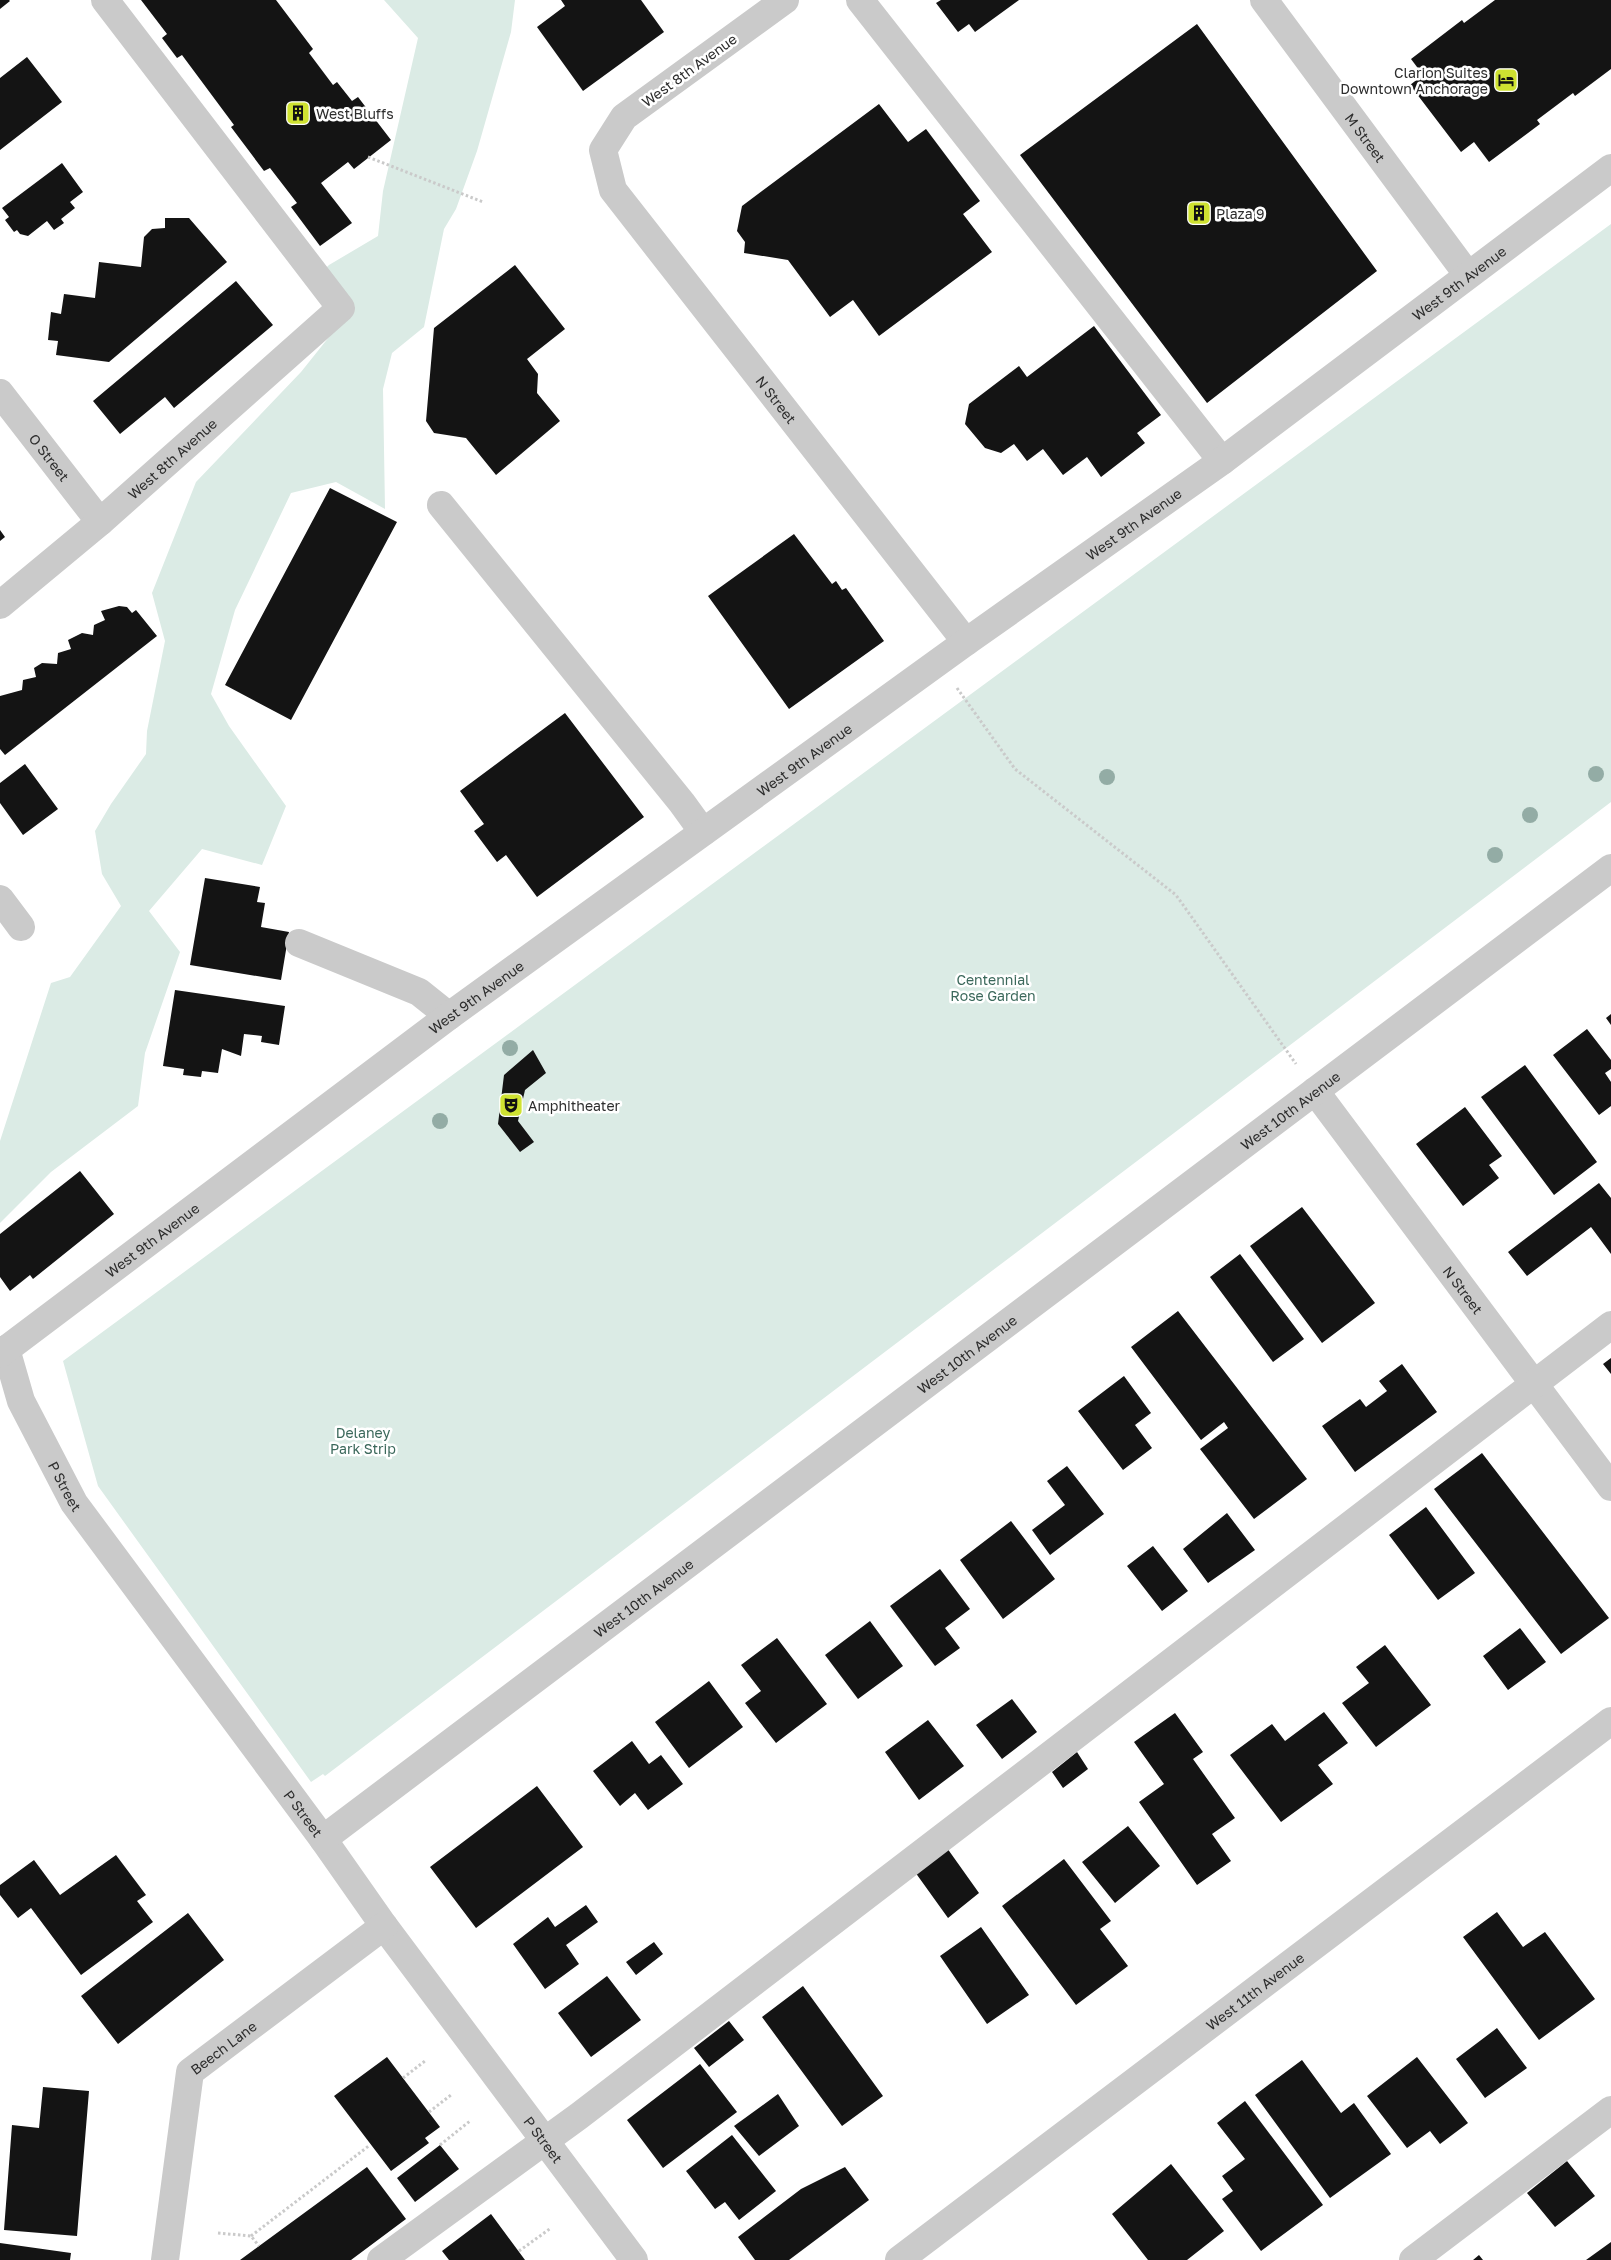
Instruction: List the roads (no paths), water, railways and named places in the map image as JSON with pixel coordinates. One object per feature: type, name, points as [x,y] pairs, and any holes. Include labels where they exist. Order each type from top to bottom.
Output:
[{"type":"street","name":"West 8th Avenue","points":[[0,605],[100,522],[341,308],[106,0]]},
{"type":"street","name":"West 8th Avenue","points":[[603,150],[624,117],[785,0]]},
{"type":"street","points":[[860,0],[1222,461]]},
{"type":"street","name":"M Street","points":[[1264,0],[1467,274]]},
{"type":"street","name":"N Street","points":[[603,150],[613,190],[966,642]]},
{"type":"street","name":"West 9th Avenue","points":[[3,1352],[449,1016],[966,642],[1222,461],[1467,274],[1611,168]]},
{"type":"street","name":"O Street","points":[[0,393],[100,522]]},
{"type":"street","points":[[441,505],[682,803],[703,832]]},
{"type":"street","name":"West 10th Avenue","points":[[323,1839],[1611,868]]},
{"type":"street","points":[[0,899],[21,927]]},
{"type":"street","points":[[299,943],[419,992],[449,1016]]},
{"type":"street","name":"N Street","points":[[1316,1091],[1611,1487]]},
{"type":"street","points":[[381,2260],[545,2141],[1611,1325]]},
{"type":"street","name":"P Street","points":[[3,1352],[21,1401],[74,1503],[323,1839],[384,1926],[634,2260]]},
{"type":"street","name":"West 11th Avenue","points":[[899,2260],[1611,1721]]},
{"type":"street","name":"Beech Lane","points":[[165,2260],[190,2072],[384,1926]]},
{"type":"street","points":[[1413,2260],[1611,2110]]},
{"type":"place","name":"Clarion Suites Downtown Anchorage","points":[[1506,80]]},
{"type":"place","name":"West Bluffs","points":[[298,113]]},
{"type":"place","name":"Plaza 9","points":[[1199,213]]},
{"type":"place","name":"Amphitheater","points":[[511,1105]]},
{"type":"park label","name":"Centennial Rose Garden","points":[[993,988]]},
{"type":"park label","name":"Delaney Park Strip","points":[[363,1440]]}]
